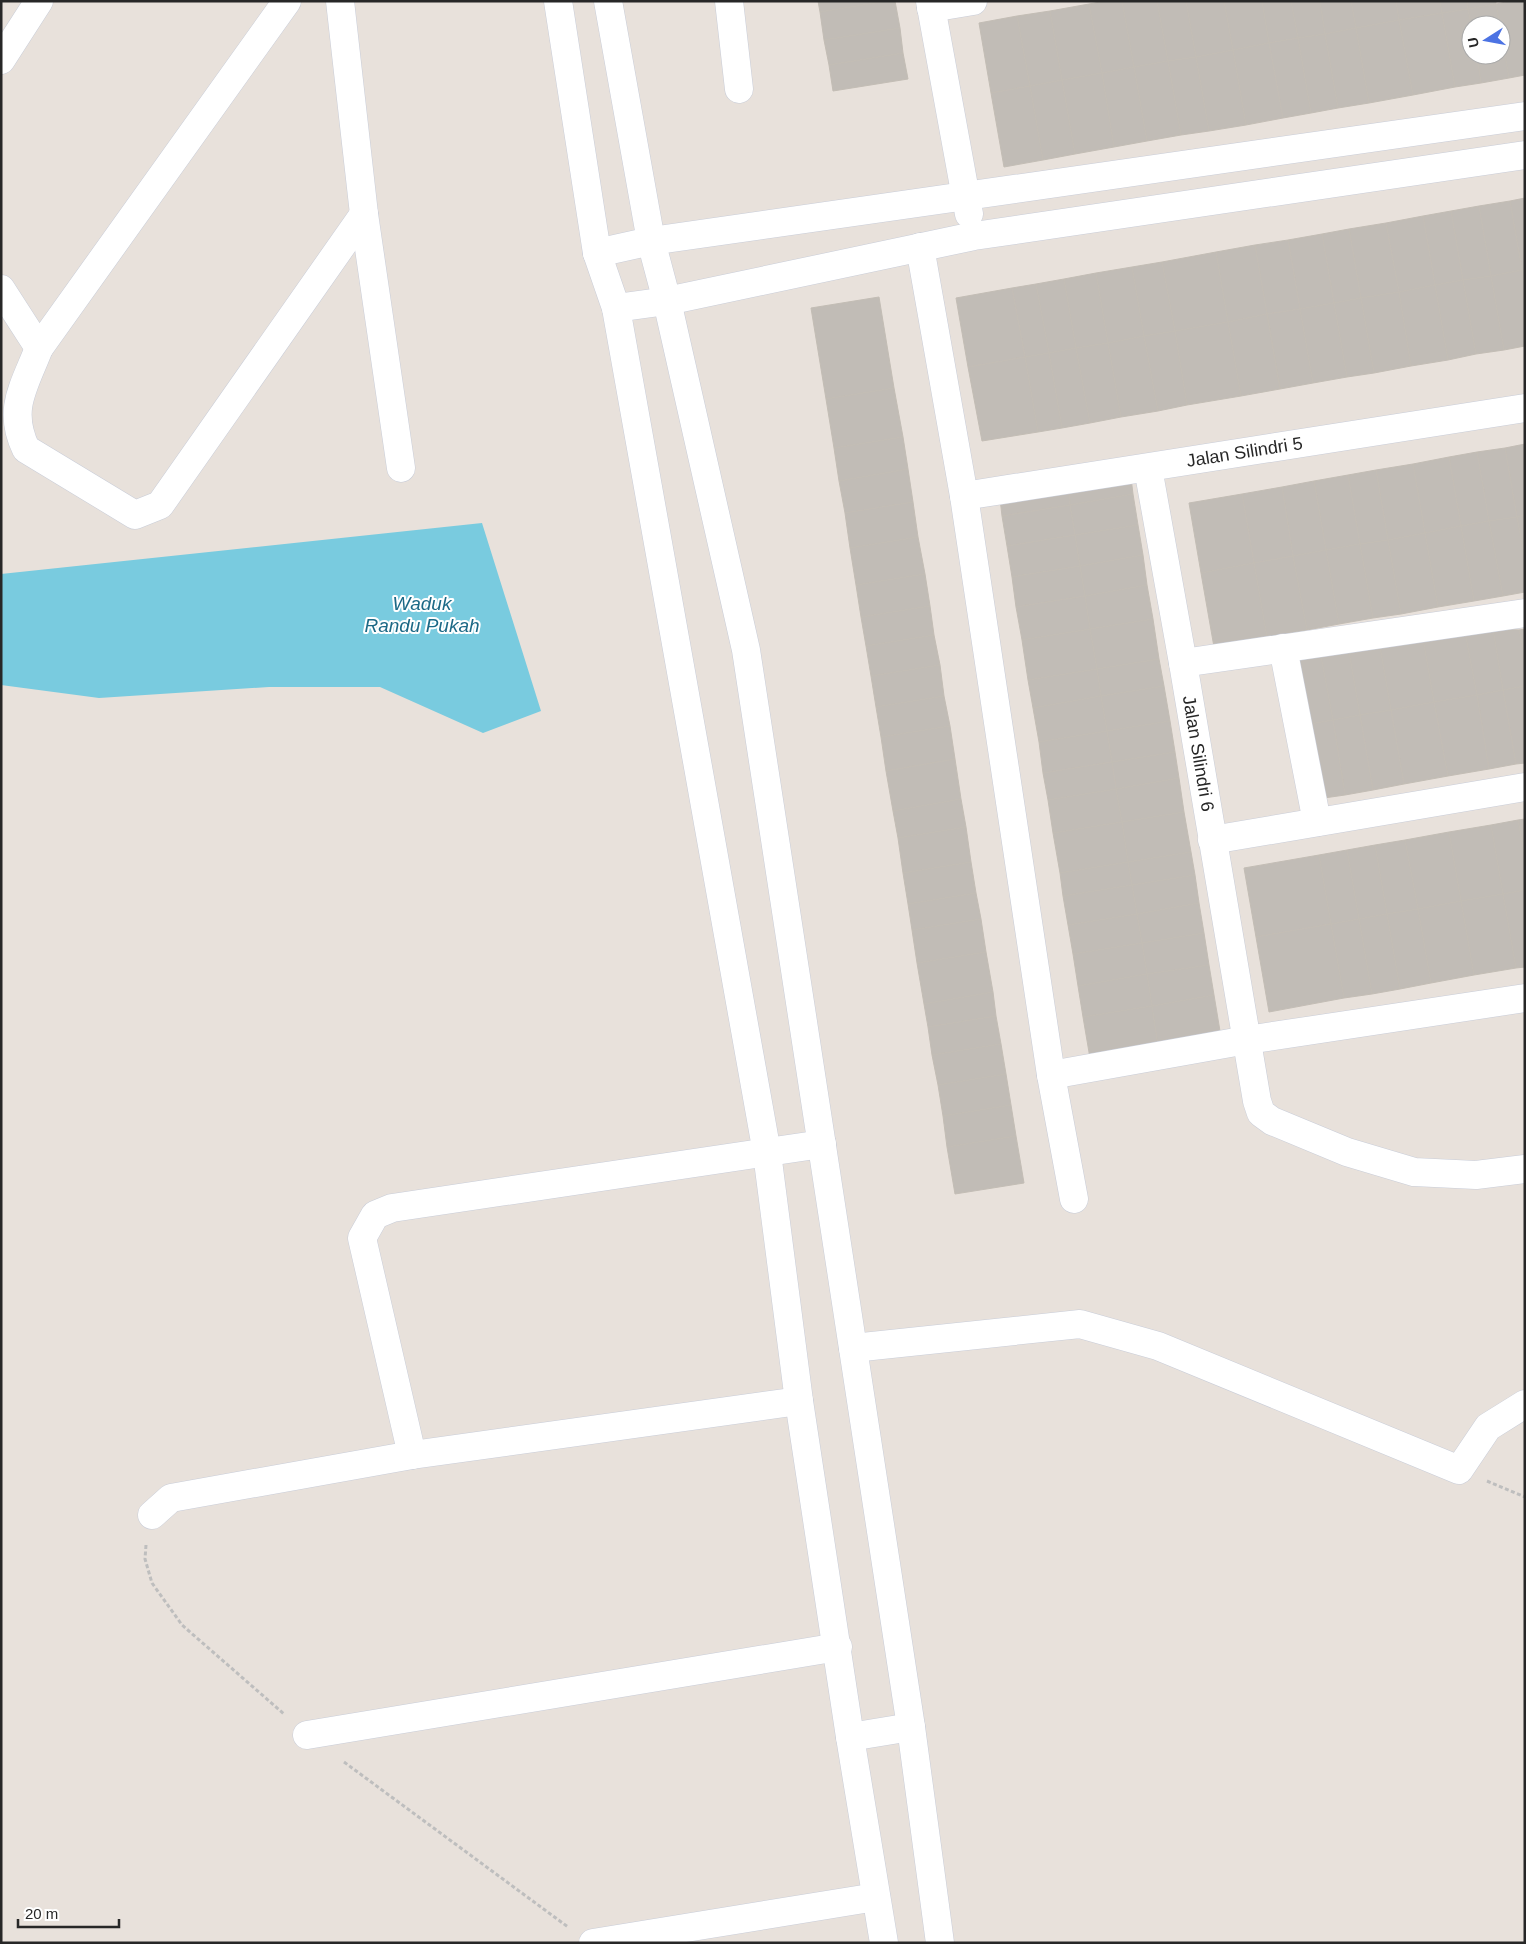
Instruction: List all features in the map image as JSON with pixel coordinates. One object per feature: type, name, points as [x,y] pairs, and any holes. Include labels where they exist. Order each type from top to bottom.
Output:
[{"type":"street","points":[[1,60],[39,1]]},
{"type":"street","points":[[287,1],[39,348],[16,406],[18,433],[26,449],[135,515],[160,505],[364,214]]},
{"type":"street","points":[[340,1],[364,214],[401,468]]},
{"type":"street","points":[[558,1],[597,253],[616,308],[767,1153],[799,1401],[838,1647],[850,1737],[884,1943]]},
{"type":"street","points":[[608,1],[651,241],[668,301],[746,650],[911,1727],[940,1943]]},
{"type":"street","points":[[729,1],[740,89]]},
{"type":"street","points":[[972,1],[931,5],[965,197],[974,236]]},
{"type":"street","points":[[597,253],[651,241],[1525,116]]},
{"type":"street","points":[[616,308],[668,301],[974,236],[1525,155]]},
{"type":"street","points":[[920,247],[964,496],[1052,1075],[1074,1198]]},
{"type":"street","points":[[1,289],[39,348]]},
{"type":"street","name":"Jalan Silindri 5","points":[[964,496],[1525,408]]},
{"type":"street","name":"Jalan Silindri 6","points":[[1148,468],[1183,663],[1256,1101],[1261,1113],[1272,1121],[1347,1152],[1414,1172],[1476,1175],[1525,1169]]},
{"type":"street","points":[[1183,663],[1525,613]]},
{"type":"street","points":[[1283,648],[1317,822]]},
{"type":"street","points":[[1212,840],[1525,787]]},
{"type":"street","points":[[1052,1075],[1246,1040],[1525,998]]},
{"type":"street","points":[[412,1455],[362,1238],[375,1215],[392,1208],[822,1144]]},
{"type":"street","points":[[853,1348],[1080,1324],[1158,1346],[1459,1470],[1488,1427],[1525,1404]]},
{"type":"street","points":[[152,1515],[171,1498],[412,1455],[799,1401]]},
{"type":"street","points":[[307,1734],[838,1647]]},
{"type":"street","points":[[850,1737],[911,1727]]},
{"type":"street","points":[[593,1943],[876,1897]]},
{"type":"path","points":[[1459,1470],[1525,1497]]},
{"type":"water","name":"Waduk Randu Pukah","points":[[482,523],[541,711],[483,733],[380,687],[269,687],[99,698],[1,685],[1,574]]},
{"type":"building","points":[[818,1],[887,1],[820,12]]},
{"type":"building","points":[[895,1],[900,28],[824,40],[820,12]]},
{"type":"building","points":[[1122,1],[1134,67],[1102,73],[1089,4]]},
{"type":"building","points":[[1122,1],[1157,1],[1168,61],[1134,67]]},
{"type":"building","points":[[1157,1],[1186,1],[1196,57],[1168,61]]},
{"type":"building","points":[[1186,1],[1224,1],[1233,50],[1196,57]]},
{"type":"building","points":[[1224,1],[1262,1],[1269,43],[1233,50]]},
{"type":"building","points":[[1262,1],[1291,1],[1298,38],[1269,43]]},
{"type":"building","points":[[1291,1],[1320,1],[1325,34],[1298,38]]},
{"type":"building","points":[[1320,1],[1351,1],[1356,28],[1325,34]]},
{"type":"building","points":[[1351,1],[1396,1],[1399,20],[1356,28]]},
{"type":"building","points":[[1396,1],[1440,1],[1442,13],[1399,20]]},
{"type":"building","points":[[1440,1],[1467,1],[1468,9],[1442,13]]},
{"type":"building","points":[[1467,1],[1496,1],[1496,4],[1468,9]]},
{"type":"building","points":[[1525,1],[1525,75],[1509,78],[1507,65],[1511,65],[1511,15],[1498,15],[1496,4]]},
{"type":"building","points":[[1089,4],[1102,73],[1062,80],[1050,11]]},
{"type":"building","points":[[1496,4],[1498,15],[1469,15],[1468,9]]},
{"type":"building","points":[[1468,9],[1469,15],[1461,15],[1461,65],[1478,65],[1481,83],[1455,87],[1442,13]]},
{"type":"building","points":[[1050,11],[1062,80],[1030,86],[1017,16]]},
{"type":"building","points":[[1442,13],[1455,87],[1413,95],[1399,20]]},
{"type":"building","points":[[1017,16],[1030,86],[991,93],[979,23]]},
{"type":"building","points":[[1399,20],[1413,95],[1369,103],[1356,28]]},
{"type":"building","points":[[900,28],[903,53],[829,65],[824,40]]},
{"type":"building","points":[[1356,28],[1369,103],[1338,108],[1325,34]]},
{"type":"building","points":[[1325,34],[1338,108],[1311,113],[1298,38]]},
{"type":"building","points":[[1298,38],[1311,113],[1283,118],[1269,43]]},
{"type":"building","points":[[1269,43],[1283,118],[1246,125],[1233,50]]},
{"type":"building","points":[[1233,50],[1246,125],[1209,131],[1196,57]]},
{"type":"building","points":[[903,53],[908,79],[833,91],[829,65]]},
{"type":"building","points":[[1196,57],[1209,131],[1181,135],[1168,61]]},
{"type":"building","points":[[1168,61],[1181,135],[1147,141],[1134,67]]},
{"type":"building","points":[[1478,65],[1507,65],[1509,78],[1481,83]]},
{"type":"building","points":[[1134,67],[1147,141],[1114,147],[1102,73]]},
{"type":"building","points":[[1102,73],[1114,147],[1075,154],[1062,80]]},
{"type":"building","points":[[1062,80],[1075,154],[1043,160],[1030,86]]},
{"type":"building","points":[[1030,86],[1043,160],[1004,167],[991,93]]},
{"type":"building","points":[[1525,198],[1525,270],[1522,270],[1510,201]]},
{"type":"building","points":[[1510,201],[1522,270],[1491,276],[1479,206]]},
{"type":"building","points":[[1479,206],[1491,276],[1463,280],[1451,211]]},
{"type":"building","points":[[1451,211],[1463,280],[1435,285],[1423,216]]},
{"type":"building","points":[[1423,216],[1435,285],[1399,292],[1386,223]]},
{"type":"building","points":[[1386,223],[1399,292],[1361,298],[1349,229]]},
{"type":"building","points":[[1349,229],[1361,298],[1334,303],[1322,234]]},
{"type":"building","points":[[1322,234],[1334,303],[1300,309],[1288,240]]},
{"type":"building","points":[[1288,240],[1300,309],[1267,314],[1255,245]]},
{"type":"building","points":[[1255,245],[1267,314],[1228,322],[1216,252]]},
{"type":"building","points":[[1216,252],[1228,322],[1175,331],[1162,262]]},
{"type":"building","points":[[1162,262],[1175,331],[1144,336],[1132,267]]},
{"type":"building","points":[[1132,267],[1144,336],[1108,343],[1096,273]]},
{"type":"building","points":[[1522,270],[1525,287],[1525,346],[1504,350],[1491,276]]},
{"type":"building","points":[[1522,270],[1525,270],[1525,287]]},
{"type":"building","points":[[1096,273],[1108,343],[1076,348],[1064,279]]},
{"type":"building","points":[[1491,276],[1504,350],[1476,354],[1463,280]]},
{"type":"building","points":[[1064,279],[1076,348],[1049,353],[1036,284]]},
{"type":"building","points":[[1463,280],[1476,354],[1448,360],[1435,285]]},
{"type":"building","points":[[1036,284],[1049,353],[1025,357],[1012,288]]},
{"type":"building","points":[[1435,285],[1448,360],[1411,366],[1399,292]]},
{"type":"building","points":[[1012,288],[1025,357],[968,367],[956,298]]},
{"type":"building","points":[[1399,292],[1411,366],[1374,373],[1361,298]]},
{"type":"building","points":[[879,297],[894,388],[826,399],[811,308]]},
{"type":"building","points":[[1361,298],[1374,373],[1347,377],[1334,303]]},
{"type":"building","points":[[1334,303],[1347,377],[1313,383],[1300,309]]},
{"type":"building","points":[[1300,309],[1313,383],[1280,389],[1267,314]]},
{"type":"building","points":[[1267,314],[1280,389],[1241,396],[1228,322]]},
{"type":"building","points":[[1228,322],[1241,396],[1187,405],[1175,331]]},
{"type":"building","points":[[1175,331],[1187,405],[1158,411],[1144,336]]},
{"type":"building","points":[[1144,336],[1158,411],[1121,417],[1108,343]]},
{"type":"building","points":[[1108,343],[1121,417],[1090,423],[1076,348]]},
{"type":"building","points":[[1076,348],[1090,423],[1062,428],[1049,353]]},
{"type":"building","points":[[1049,353],[1062,428],[1038,432],[1025,357]]},
{"type":"building","points":[[1025,357],[1038,432],[982,441],[968,367]]},
{"type":"building","points":[[894,388],[903,437],[834,448],[826,399]]},
{"type":"building","points":[[903,437],[908,469],[839,481],[834,448]]},
{"type":"building","points":[[1525,444],[1525,515],[1517,517],[1505,448]]},
{"type":"building","points":[[1505,448],[1517,517],[1489,521],[1477,452]]},
{"type":"building","points":[[1477,452],[1489,521],[1461,526],[1449,457]]},
{"type":"building","points":[[1449,457],[1461,526],[1425,533],[1413,464]]},
{"type":"building","points":[[1413,464],[1425,533],[1388,540],[1376,470]]},
{"type":"building","points":[[908,469],[913,502],[845,513],[839,481]]},
{"type":"building","points":[[1376,470],[1388,540],[1360,544],[1348,475]]},
{"type":"building","points":[[1348,475],[1360,544],[1326,550],[1314,481]]},
{"type":"building","points":[[1131,478],[1133,494],[1070,505],[1068,485]]},
{"type":"building","points":[[1314,481],[1326,550],[1293,556],[1282,487]]},
{"type":"building","points":[[1068,485],[1070,505],[1002,516],[1000,499]]},
{"type":"building","points":[[1282,487],[1293,556],[1254,563],[1242,494]]},
{"type":"building","points":[[1133,494],[1138,525],[1075,535],[1070,505]]},
{"type":"building","points":[[1242,494],[1254,563],[1201,573],[1189,503]]},
{"type":"building","points":[[913,502],[918,537],[850,548],[845,513]]},
{"type":"building","points":[[1070,505],[1075,535],[1007,546],[1002,516]]},
{"type":"building","points":[[1525,515],[1525,560],[1517,517]]},
{"type":"building","points":[[1517,517],[1525,560],[1525,592],[1503,596],[1489,521]]},
{"type":"building","points":[[1489,521],[1503,596],[1474,601],[1461,526]]},
{"type":"building","points":[[1138,525],[1143,555],[1080,566],[1075,535]]},
{"type":"building","points":[[1461,526],[1474,601],[1438,607],[1425,533]]},
{"type":"building","points":[[1425,533],[1438,607],[1401,614],[1388,540]]},
{"type":"building","points":[[1075,535],[1080,566],[1012,577],[1007,546]]},
{"type":"building","points":[[918,537],[925,574],[856,585],[850,548]]},
{"type":"building","points":[[1388,540],[1401,614],[1373,618],[1360,544]]},
{"type":"building","points":[[1360,544],[1373,618],[1339,624],[1326,550]]},
{"type":"building","points":[[1326,550],[1339,624],[1307,630],[1293,556]]},
{"type":"building","points":[[1143,555],[1147,585],[1085,596],[1080,566]]},
{"type":"building","points":[[1293,556],[1307,630],[1267,637],[1254,563]]},
{"type":"building","points":[[1254,563],[1267,637],[1214,647],[1201,573]]},
{"type":"building","points":[[1080,566],[1085,596],[1016,607],[1012,577]]},
{"type":"building","points":[[925,574],[930,606],[861,617],[856,585]]},
{"type":"building","points":[[1147,585],[1153,619],[1090,629],[1085,596]]},
{"type":"building","points":[[1085,596],[1090,629],[1022,640],[1016,607]]},
{"type":"building","points":[[930,606],[934,635],[866,646],[861,617]]},
{"type":"building","points":[[1153,619],[1159,659],[1097,669],[1090,629]]},
{"type":"building","points":[[1090,629],[1097,669],[1028,680],[1022,640]]},
{"type":"building","points":[[1493,629],[1519,630],[1525,656],[1525,686],[1503,690]]},
{"type":"building","points":[[1493,629],[1503,690],[1477,695],[1465,632]]},
{"type":"building","points":[[1525,629],[1525,656],[1519,630]]},
{"type":"building","points":[[1465,632],[1477,695],[1434,702],[1422,633]]},
{"type":"building","points":[[1422,633],[1434,702],[1391,710],[1379,641]]},
{"type":"building","points":[[934,635],[940,665],[871,676],[866,646]]},
{"type":"building","points":[[1379,641],[1391,710],[1360,715],[1348,646]]},
{"type":"building","points":[[1348,646],[1360,715],[1333,720],[1320,651]]},
{"type":"building","points":[[1320,651],[1333,720],[1304,725],[1292,656]]},
{"type":"building","points":[[1159,659],[1164,686],[1101,696],[1097,669]]},
{"type":"building","points":[[940,665],[944,696],[876,707],[871,676]]},
{"type":"building","points":[[1097,669],[1101,696],[1033,708],[1028,680]]},
{"type":"building","points":[[1164,686],[1170,721],[1107,731],[1101,696]]},
{"type":"building","points":[[1525,686],[1525,763],[1516,764],[1503,690]]},
{"type":"building","points":[[1503,690],[1516,764],[1489,769],[1477,695]]},
{"type":"building","points":[[1477,695],[1489,769],[1448,776],[1434,702]]},
{"type":"building","points":[[944,696],[950,726],[881,737],[876,707]]},
{"type":"building","points":[[1101,696],[1107,731],[1039,742],[1033,708]]},
{"type":"building","points":[[1434,702],[1448,776],[1404,784],[1391,710]]},
{"type":"building","points":[[1391,710],[1404,784],[1373,790],[1360,715]]},
{"type":"building","points":[[1360,715],[1373,790],[1345,795],[1333,720]]},
{"type":"building","points":[[1333,720],[1345,795],[1317,799],[1304,725]]},
{"type":"building","points":[[1170,721],[1175,752],[1112,762],[1107,731]]},
{"type":"building","points":[[950,726],[955,759],[886,771],[881,737]]},
{"type":"building","points":[[1107,731],[1112,762],[1043,773],[1039,742]]},
{"type":"building","points":[[1175,752],[1179,778],[1116,789],[1112,762]]},
{"type":"building","points":[[955,759],[961,799],[893,811],[886,771]]},
{"type":"building","points":[[1112,762],[1116,789],[1048,800],[1043,773]]},
{"type":"building","points":[[1179,778],[1184,812],[1122,822],[1116,789]]},
{"type":"building","points":[[1116,789],[1122,822],[1053,833],[1048,800]]},
{"type":"building","points":[[961,799],[966,827],[898,838],[893,811]]},
{"type":"building","points":[[1184,812],[1191,852],[1128,862],[1122,822]]},
{"type":"building","points":[[1525,819],[1525,858],[1518,820]]},
{"type":"building","points":[[1518,820],[1525,858],[1525,890],[1503,894],[1491,825]]},
{"type":"building","points":[[1122,822],[1128,862],[1060,873],[1053,833]]},
{"type":"building","points":[[1491,825],[1503,894],[1461,901],[1449,832]]},
{"type":"building","points":[[966,827],[971,862],[903,873],[898,838]]},
{"type":"building","points":[[1449,832],[1461,901],[1418,909],[1405,840]]},
{"type":"building","points":[[1405,840],[1418,909],[1387,914],[1375,845]]},
{"type":"building","points":[[1375,845],[1387,914],[1359,919],[1347,850]]},
{"type":"building","points":[[1347,850],[1359,919],[1331,924],[1319,855]]},
{"type":"building","points":[[1191,852],[1195,875],[1132,885],[1128,862]]},
{"type":"building","points":[[1319,855],[1331,924],[1256,937],[1244,868]]},
{"type":"building","points":[[971,862],[976,893],[908,904],[903,873]]},
{"type":"building","points":[[1128,862],[1132,885],[1063,896],[1060,873]]},
{"type":"building","points":[[1195,875],[1199,903],[1137,914],[1132,885]]},
{"type":"building","points":[[1132,885],[1137,914],[1068,925],[1063,896]]},
{"type":"building","points":[[1525,890],[1525,967],[1516,968],[1503,894]]},
{"type":"building","points":[[976,893],[981,919],[912,930],[908,904]]},
{"type":"building","points":[[1503,894],[1516,968],[1474,975],[1461,901]]},
{"type":"building","points":[[1461,901],[1474,975],[1431,983],[1418,909]]},
{"type":"building","points":[[1199,903],[1204,933],[1142,943],[1137,914]]},
{"type":"building","points":[[1418,909],[1431,983],[1400,989],[1387,914]]},
{"type":"building","points":[[1137,914],[1142,943],[1073,954],[1068,925]]},
{"type":"building","points":[[1387,914],[1400,989],[1372,994],[1359,919]]},
{"type":"building","points":[[981,919],[986,952],[917,963],[912,930]]},
{"type":"building","points":[[1359,919],[1372,994],[1344,998],[1331,924]]},
{"type":"building","points":[[1331,924],[1344,998],[1269,1012],[1256,937]]},
{"type":"building","points":[[1204,933],[1209,965],[1147,974],[1142,943]]},
{"type":"building","points":[[1142,943],[1147,974],[1078,986],[1073,954]]},
{"type":"building","points":[[986,952],[993,992],[924,1004],[917,963]]},
{"type":"building","points":[[1209,965],[1214,995],[1152,1006],[1147,974]]},
{"type":"building","points":[[1147,974],[1152,1006],[1083,1017],[1078,986]]},
{"type":"building","points":[[993,992],[996,1016],[928,1027],[924,1004]]},
{"type":"building","points":[[1214,995],[1222,1043],[1159,1053],[1152,1006]]},
{"type":"building","points":[[1152,1006],[1159,1053],[1091,1064],[1083,1017]]},
{"type":"building","points":[[996,1016],[1001,1044],[932,1055],[928,1027]]},
{"type":"building","points":[[1001,1044],[1006,1074],[938,1085],[932,1055]]},
{"type":"building","points":[[1006,1074],[1011,1105],[943,1116],[938,1085]]},
{"type":"building","points":[[1011,1105],[1016,1136],[947,1147],[943,1116]]},
{"type":"building","points":[[1016,1136],[1024,1183],[955,1194],[947,1147]]}]
